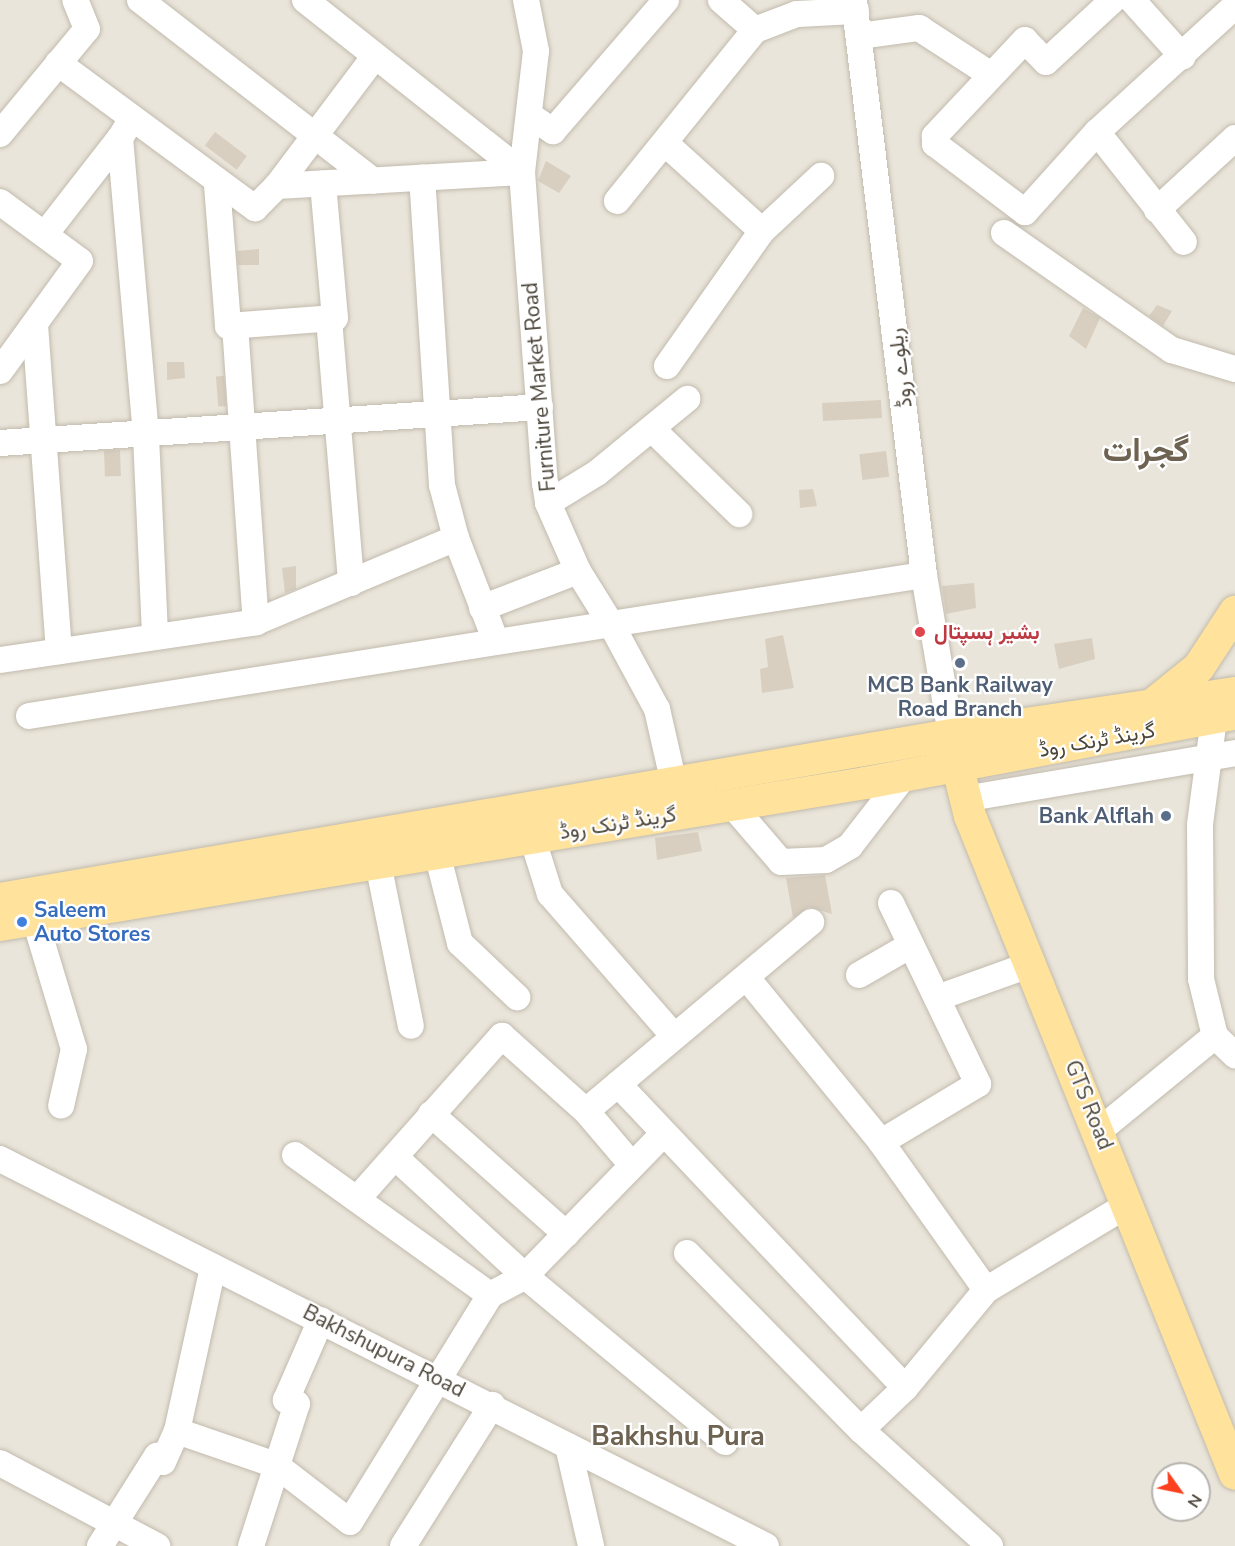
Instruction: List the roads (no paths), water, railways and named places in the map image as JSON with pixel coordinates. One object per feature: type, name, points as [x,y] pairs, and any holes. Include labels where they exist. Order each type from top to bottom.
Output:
[{"type":"main road","points":[[1155,703],[1199,667],[1235,612]]},
{"type":"main road","name":"گرینڈ ٹرنک روڈ","points":[[0,925],[35,920],[226,874],[674,784],[951,735],[1155,703],[1235,693]]},
{"type":"main road","name":"گرینڈ ٹرنک روڈ","points":[[0,899],[226,874],[378,863],[905,776],[1224,716]]},
{"type":"main road","name":"GTS Road","points":[[951,735],[963,798],[1100,1130],[1126,1205],[1235,1474]]},
{"type":"street","points":[[0,134],[88,27],[75,0]]},
{"type":"street","points":[[140,0],[373,181]]},
{"type":"street","points":[[305,0],[522,172]]},
{"type":"street","name":"Furniture Market Road","points":[[526,0],[536,51],[522,172],[548,503],[578,571],[611,624],[657,709],[674,784]]},
{"type":"street","points":[[529,115],[553,130],[666,0]]},
{"type":"street","points":[[721,0],[755,30]]},
{"type":"street","points":[[1113,0],[1046,62],[1028,39],[935,136],[935,144],[1024,212],[1097,132],[1183,57],[1235,6]]},
{"type":"street","points":[[1132,0],[1183,57]]},
{"type":"street","points":[[618,201],[755,30],[797,14],[856,16],[919,28],[991,75]]},
{"type":"street","name":"ریلوے روڈ","points":[[856,16],[924,575],[951,735]]},
{"type":"street","points":[[58,63],[126,129],[255,208],[277,186],[375,56]]},
{"type":"street","points":[[46,233],[126,129]]},
{"type":"street","points":[[126,129],[146,436],[155,637]]},
{"type":"street","points":[[1097,132],[1184,242]]},
{"type":"street","points":[[1157,210],[1235,138]]},
{"type":"street","points":[[665,142],[762,231]]},
{"type":"street","points":[[277,186],[522,172]]},
{"type":"street","points":[[667,366],[762,231],[821,176]]},
{"type":"street","points":[[422,178],[442,485],[456,538],[495,639]]},
{"type":"street","points":[[217,185],[225,323],[235,325],[329,319],[336,316],[323,184]]},
{"type":"street","points":[[0,202],[46,233],[80,261],[35,326],[0,371]]},
{"type":"street","points":[[1004,233],[1172,350],[1235,369]]},
{"type":"street","points":[[329,319],[351,583]]},
{"type":"street","points":[[235,325],[256,622]]},
{"type":"street","points":[[35,326],[46,443],[59,651]]},
{"type":"street","points":[[548,503],[652,429],[687,399]]},
{"type":"street","points":[[0,442],[46,443],[540,407]]},
{"type":"street","points":[[652,429],[739,514]]},
{"type":"street","points":[[0,660],[256,622],[456,538]]},
{"type":"street","points":[[482,608],[578,571]]},
{"type":"street","points":[[29,716],[495,639],[611,624],[924,575]]},
{"type":"street","points":[[1224,716],[1209,757],[1200,825],[1201,980],[1215,1036],[1235,1055]]},
{"type":"street","points":[[963,798],[1235,753]]},
{"type":"street","points":[[732,805],[781,862],[826,860],[850,846],[905,776]]},
{"type":"street","points":[[532,837],[550,894],[672,1034]]},
{"type":"street","points":[[437,853],[460,943],[517,997]]},
{"type":"street","points":[[378,863],[411,1026]]},
{"type":"street","points":[[881,1142],[982,1095],[891,903]]},
{"type":"street","points":[[35,920],[74,1049],[61,1106]]},
{"type":"street","points":[[586,1111],[672,1034],[747,978],[811,922]]},
{"type":"street","points":[[859,975],[911,945]]},
{"type":"street","points":[[937,999],[1032,964]]},
{"type":"street","points":[[747,978],[881,1142],[986,1290]]},
{"type":"street","points":[[358,1198],[502,1035],[586,1111],[632,1165]]},
{"type":"street","points":[[1100,1130],[1215,1036]]},
{"type":"street","points":[[618,1084],[905,1388]]},
{"type":"street","points":[[431,1114],[566,1234]]},
{"type":"street","points":[[177,1431],[276,1465],[350,1522],[490,1295],[525,1276],[664,1132]]},
{"type":"street","points":[[295,1155],[358,1198],[490,1295]]},
{"type":"street","points":[[395,1156],[525,1276],[725,1442]]},
{"type":"street","name":"Bakhshupura Road","points":[[0,1160],[492,1405],[766,1546]]},
{"type":"street","points":[[861,1430],[905,1388],[986,1290],[1065,1238],[1126,1205]]},
{"type":"street","points":[[687,1253],[861,1430],[990,1546]]},
{"type":"street","points":[[105,1536],[157,1456],[163,1462],[177,1431],[213,1267]]},
{"type":"street","points":[[251,1546],[297,1404],[286,1400],[321,1320]]},
{"type":"street","points":[[403,1546],[492,1405]]},
{"type":"street","points":[[568,1446],[591,1546]]},
{"type":"street","points":[[0,1463],[105,1536],[157,1546]]},
{"type":"place","name":"بشیر ہسپتال","points":[[920,632]]},
{"type":"place","name":"MCB Bank Railway Road Branch","points":[[960,663]]},
{"type":"place","name":"Bank Alflah","points":[[1166,816]]},
{"type":"place","name":"Saleem Auto Stores","points":[[22,922]]},
{"type":"district","name":"گجرات","points":[[1146,451]]},
{"type":"district","name":"Bakhshu Pura","points":[[678,1437]]}]
